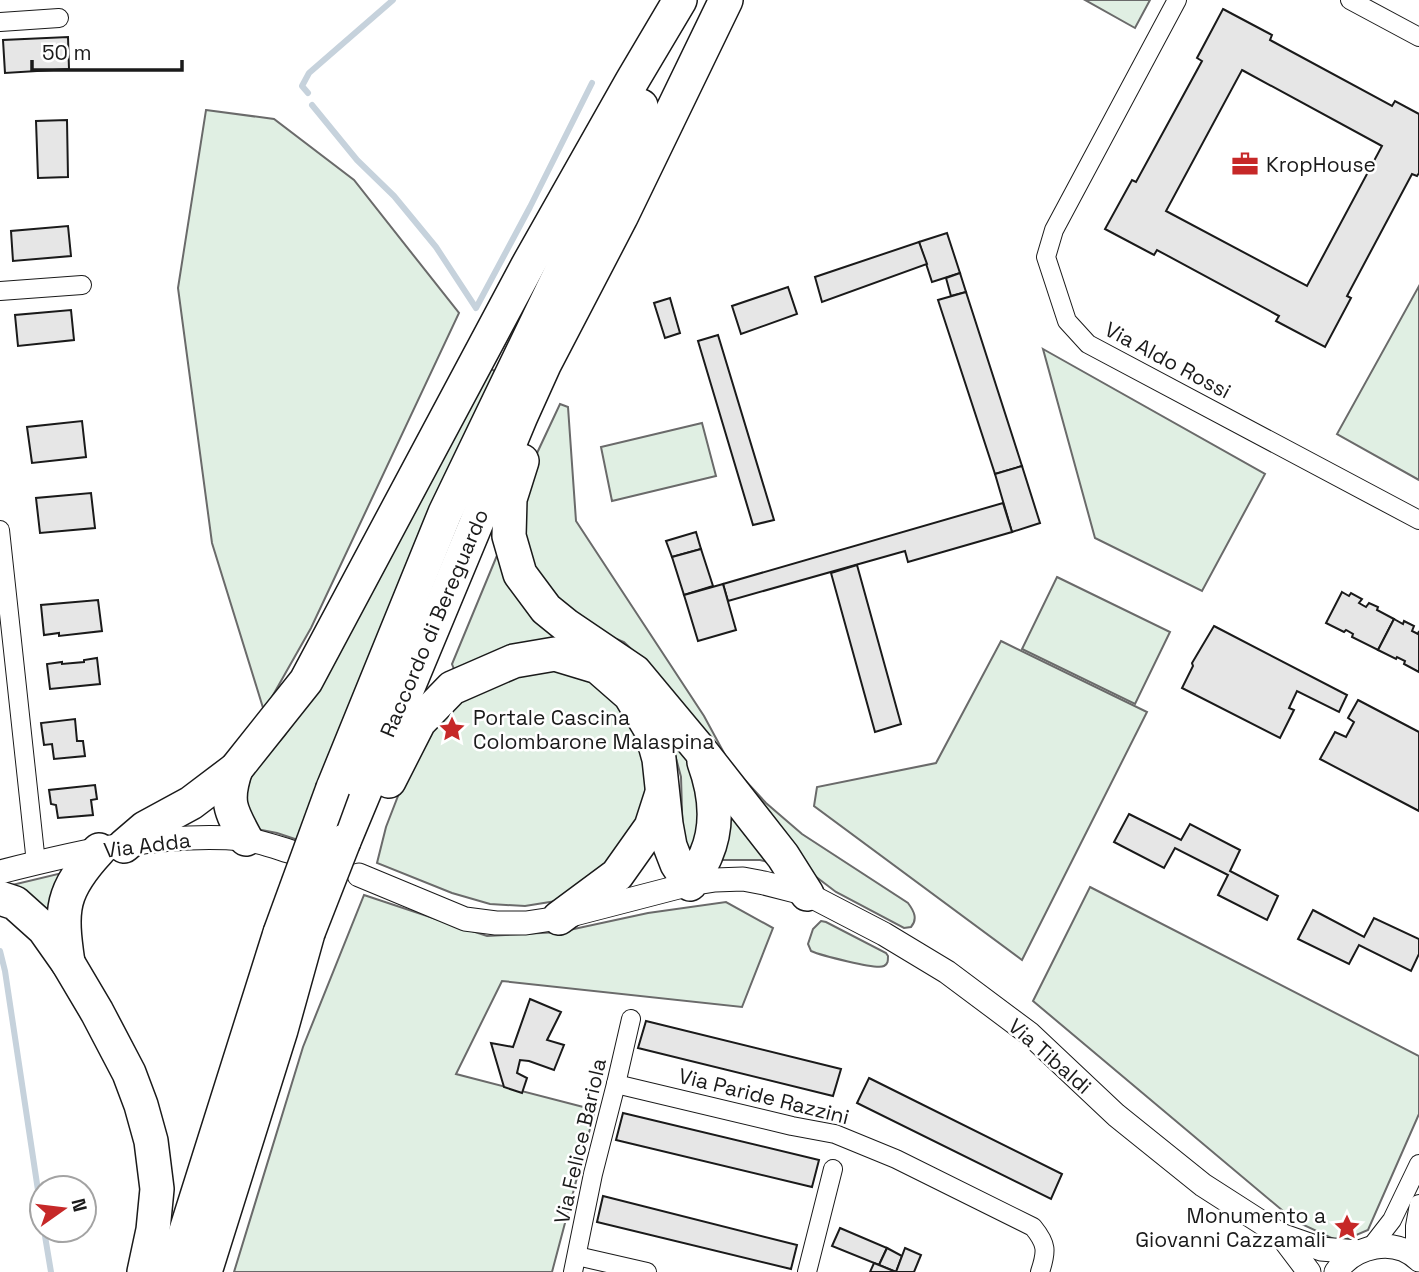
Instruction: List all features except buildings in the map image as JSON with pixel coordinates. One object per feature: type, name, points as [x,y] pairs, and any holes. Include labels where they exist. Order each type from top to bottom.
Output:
[{"type":"highway","points":[[68,962],[63,929],[66,898],[81,869],[145,828],[191,803],[236,769],[306,681],[528,265],[680,0]]},
{"type":"highway","name":"Raccordo di Bereguardo","points":[[205,1272],[281,1030],[333,788],[445,513],[693,0]]},
{"type":"highway","name":"Raccordo di Bereguardo","points":[[173,1272],[303,934],[353,854],[521,415],[726,0]]},
{"type":"highway","points":[[621,217],[536,418],[510,499],[509,536],[520,574],[546,609],[635,672],[783,856],[807,894]]},
{"type":"highway","points":[[353,854],[419,722],[453,688],[514,661],[555,654],[598,667],[630,695],[651,730],[659,759],[670,846],[677,864],[690,884],[707,854],[714,827],[714,801],[700,750]]},
{"type":"highway","points":[[236,769],[229,789],[231,808],[246,839]]},
{"type":"highway","points":[[559,918],[617,875],[650,827],[663,790]]},
{"type":"highway","points":[[0,898],[15,903],[44,929],[68,962],[129,1073],[151,1141],[158,1189],[144,1272]]},
{"type":"street","name":"Via Aldo Rossi","points":[[1177,0],[1054,230],[1046,257],[1067,321],[1088,344],[1419,520]]},
{"type":"street","points":[[1350,0],[1419,37]]},
{"type":"street","points":[[0,22],[59,18]]},
{"type":"street","points":[[0,291],[82,285]]},
{"type":"street","points":[[0,530],[4,596],[36,863]]},
{"type":"street","name":"Via Adda","points":[[0,872],[112,848],[166,840],[246,839],[295,853]]},
{"type":"street","points":[[353,854],[465,919],[526,923],[559,918]]},
{"type":"street","name":"Via Tibaldi","points":[[559,918],[715,880],[743,879],[807,894],[884,934],[947,972],[1030,1034],[1116,1115],[1203,1185],[1282,1235],[1321,1249],[1364,1250],[1394,1247],[1417,1258]]},
{"type":"street","name":"Via Felice Bariola","points":[[575,1264],[593,1174],[631,1019]]},
{"type":"street","name":"Via Paride Razzini","points":[[616,1084],[835,1134],[896,1159],[1033,1227],[1044,1240],[1044,1259],[1040,1272]]},
{"type":"street","points":[[1336,1272],[1349,1258],[1364,1250],[1392,1220],[1419,1164]]},
{"type":"street","points":[[807,1272],[832,1169]]},
{"type":"street","points":[[1417,1258],[1415,1226],[1419,1204]]},
{"type":"street","name":"Via Tibaldi","points":[[1282,1235],[1309,1272]]},
{"type":"street","points":[[575,1264],[647,1272]]},
{"type":"green space","points":[[1085,0],[1150,0],[1135,28]]},
{"type":"green space","points":[[206,110],[274,119],[354,180],[459,313],[311,628],[264,711],[212,543],[178,288]]},
{"type":"green space","points":[[1419,286],[1419,480],[1337,434]]},
{"type":"green space","points":[[1043,349],[1265,474],[1202,591],[1095,538]]},
{"type":"green space","points":[[488,367],[496,372],[304,842],[251,828],[244,802],[252,772],[284,736],[317,690]]},
{"type":"green space","points":[[560,404],[568,407],[576,521],[704,716],[730,764],[766,803],[802,834],[908,903],[914,915],[911,927],[904,928],[836,892],[815,876],[647,664],[624,642],[600,632],[572,614],[534,568],[526,538],[524,489]]},
{"type":"green space","points":[[702,423],[716,476],[612,501],[601,447]]},
{"type":"green space","points":[[498,553],[564,636],[455,672],[452,664]]},
{"type":"green space","points":[[1057,577],[1170,632],[1135,704],[1022,649]]},
{"type":"green space","points":[[1001,641],[1147,712],[1022,960],[814,806],[817,787],[936,763]]},
{"type":"green space","points":[[522,670],[582,671],[626,703],[655,787],[619,863],[556,901],[525,906],[490,904],[452,893],[377,863],[386,827],[422,734],[458,697]]},
{"type":"green space","points":[[673,726],[704,797],[694,858],[683,845],[681,777],[668,728]]},
{"type":"green space","points":[[728,810],[776,864],[760,860],[720,860]]},
{"type":"green space","points":[[62,873],[52,918],[12,885]]},
{"type":"green space","points":[[1090,887],[1419,1056],[1419,1114],[1368,1230],[1340,1242],[1295,1221],[1033,1001]]},
{"type":"green space","points":[[364,895],[487,936],[560,932],[648,913],[726,902],[773,928],[742,1007],[502,981],[456,1074],[595,1110],[552,1272],[234,1272],[303,1047]]},
{"type":"green space","points":[[821,921],[886,953],[887,963],[879,967],[870,966],[811,951],[808,944],[813,929]]},
{"type":"waterway","points":[[308,93],[302,86],[309,73],[393,0]]},
{"type":"waterway","points":[[312,105],[357,160],[394,196],[436,247],[476,308],[592,83]]},
{"type":"waterway","points":[[0,951],[36,1174]]},
{"type":"waterway","points":[[46,1244],[51,1272]]},
{"type":"place","name":"KropHouse","points":[[1245,164]]},
{"type":"place","name":"Portale Cascina Colombarone Malaspina","points":[[452,729]]},
{"type":"place","name":"Monumento a Giovanni Cazzamali","points":[[1347,1227]]}]
